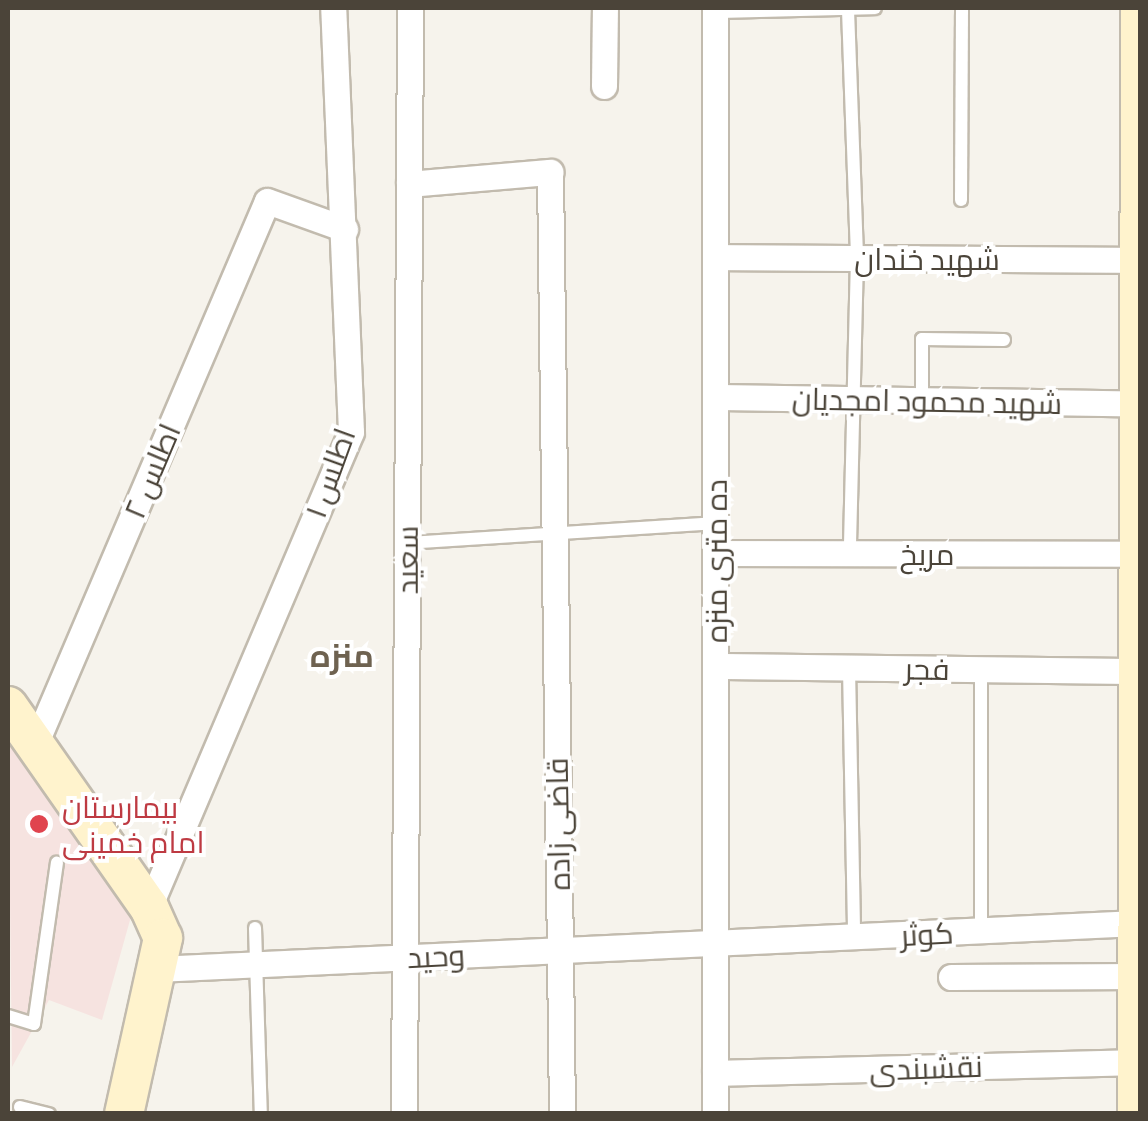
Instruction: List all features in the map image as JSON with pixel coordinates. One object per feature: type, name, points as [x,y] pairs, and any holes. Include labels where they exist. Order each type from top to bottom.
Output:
[{"type":"main road","points":[[1137,1114],[1140,8]]},
{"type":"main road","points":[[8,706],[149,907],[163,938],[124,1114]]},
{"type":"street","name":"اطلس ۱","points":[[149,907],[351,432],[333,8]]},
{"type":"street","name":"سعید","points":[[404,1114],[410,8]]},
{"type":"street","points":[[604,86],[605,8]]},
{"type":"street","name":"ده متری منزه","points":[[715,10],[716,1114]]},
{"type":"street","name":"قاضی زاده","points":[[409,184],[550,172],[562,1114]]},
{"type":"street","name":"اطلس ۲","points":[[36,742],[267,201],[345,229]]},
{"type":"street","name":"شهید خندان","points":[[716,257],[858,258],[1140,240]]},
{"type":"street","name":"شهید محمود امجدیان","points":[[716,398],[1138,404]]},
{"type":"street","name":"مریخ","points":[[716,553],[1138,554]]},
{"type":"street","name":"فجر","points":[[716,666],[1138,672]]},
{"type":"street","name":"کوثر","points":[[716,944],[981,931],[1138,911]]},
{"type":"street","name":"وحید","points":[[156,969],[716,944]]},
{"type":"street","points":[[951,977],[1138,989]]},
{"type":"street","name":"نقشبندی","points":[[715,1074],[1137,1062]]},
{"type":"lane","points":[[715,10],[874,8]]},
{"type":"lane","points":[[961,200],[962,8]]},
{"type":"lane","points":[[848,10],[858,258],[850,553]]},
{"type":"lane","points":[[922,400],[922,339],[1004,340]]},
{"type":"lane","points":[[406,543],[716,523]]},
{"type":"lane","points":[[849,668],[854,937]]},
{"type":"lane","points":[[981,670],[981,931]]},
{"type":"lane","points":[[8,1016],[34,1024],[57,864]]},
{"type":"lane","points":[[255,928],[262,1114]]},
{"type":"lane","points":[[20,1107],[49,1114]]},
{"type":"shaded area","name":"بیمارستان امام خمینی","points":[[8,734],[132,913],[102,1020],[49,1000],[12,1067]]},
{"type":"place","name":"بیمارستان امام خمینی","points":[[39,824]]},
{"type":"district","name":"منزه","points":[[342,655]]}]
